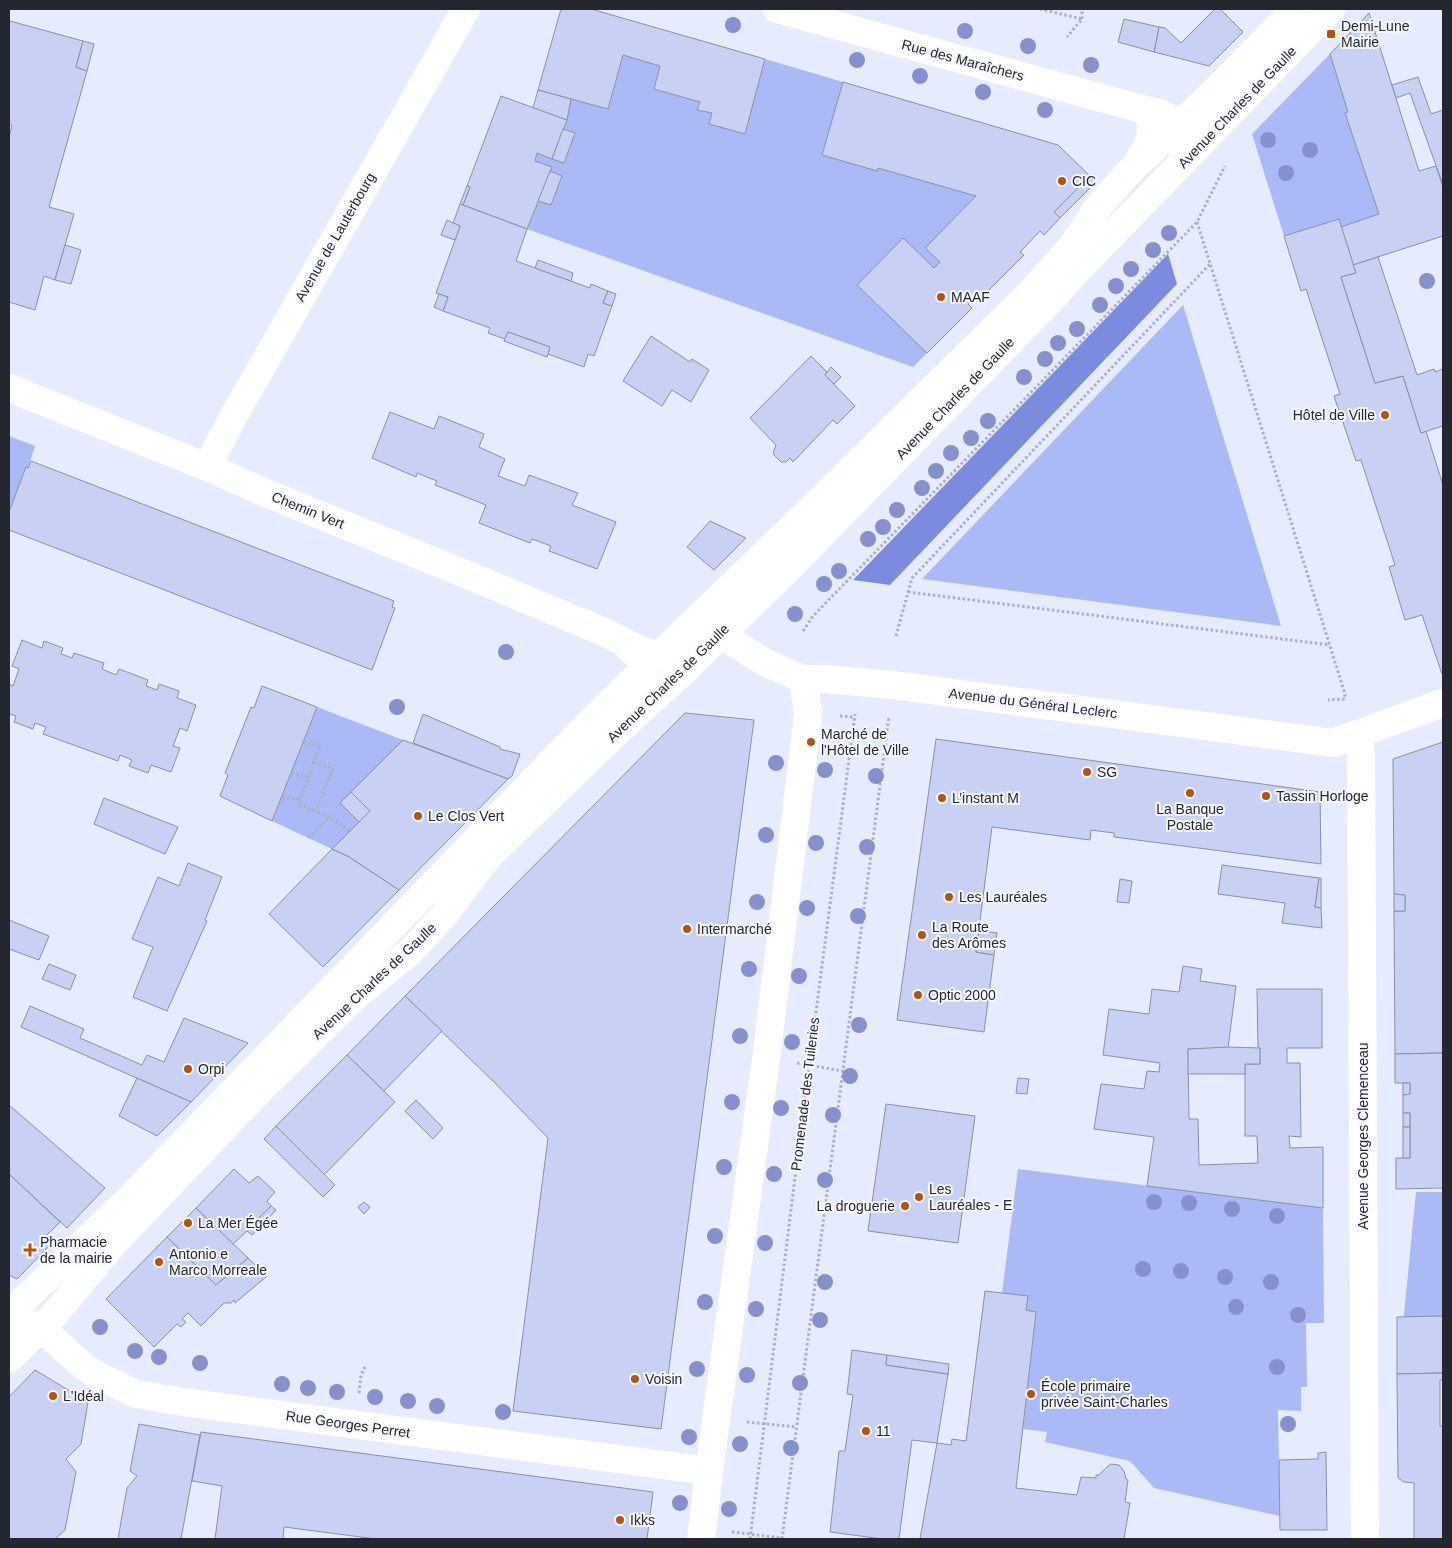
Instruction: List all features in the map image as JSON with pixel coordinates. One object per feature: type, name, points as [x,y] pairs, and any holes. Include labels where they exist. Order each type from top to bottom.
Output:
[{"type":"street","name":"Avenue de Lauterbourg","points":[[207,467],[237,410],[466,9]]},
{"type":"street","name":"Rue des Maraîchers","points":[[777,9],[1159,113],[1176,120],[1177,127]]},
{"type":"street","name":"Avenue Charles de Gaulle","points":[[9,1312],[128,1200],[644,668],[809,511],[1033,290],[1072,246],[1102,202],[1295,9]]},
{"type":"street","name":"Avenue Charles de Gaulle","points":[[9,1359],[54,1315],[114,1243],[260,1090],[356,996],[411,951],[444,914],[492,853],[617,732],[681,674],[795,562],[1331,9]]},
{"type":"street","points":[[1134,168],[1146,150],[1152,134],[1149,111]]},
{"type":"street","points":[[1073,275],[1161,164],[1179,138],[1177,127]]},
{"type":"street","name":"Chemin Vert","points":[[9,388],[207,467],[616,638],[642,651],[644,668],[697,650],[720,634]]},
{"type":"street","points":[[720,634],[718,625],[725,608],[776,554],[809,511]]},
{"type":"street","name":"Avenue du Général Leclerc","points":[[720,634],[764,662],[803,679],[867,682],[1333,743],[1443,703]]},
{"type":"street","points":[[492,853],[637,696],[648,680],[644,668]]},
{"type":"street","points":[[701,1539],[766,1059],[806,733],[808,713],[803,679]]},
{"type":"street","name":"Avenue Georges Clemenceau","points":[[1354,735],[1361,752],[1365,1539]]},
{"type":"street","points":[[9,1312],[14,1324],[9,1339]]},
{"type":"street","name":"Rue Georges Perret","points":[[9,1312],[39,1329],[100,1377],[138,1394],[211,1406],[709,1470]]},
{"type":"path","points":[[1040,9],[1082,19]]},
{"type":"path","points":[[1067,37],[1082,19],[1082,9]]},
{"type":"path","points":[[803,631],[813,616],[1197,222],[1227,161]]},
{"type":"path","points":[[1197,222],[1345,699],[1328,700]]},
{"type":"path","points":[[896,636],[912,578],[1211,263]]},
{"type":"path","points":[[908,592],[1330,646]]},
{"type":"path","name":"Promenade des Tuileries","points":[[750,1537],[854,718],[859,694],[867,682]]},
{"type":"path","points":[[750,1537],[782,1539],[890,707]]},
{"type":"path","points":[[303,743],[320,745],[299,804],[330,818],[349,831]]},
{"type":"path","points":[[314,762],[332,769],[316,811]]},
{"type":"path","points":[[291,774],[308,777]]},
{"type":"path","points":[[282,797],[300,799]]},
{"type":"path","points":[[308,838],[330,818]]},
{"type":"path","points":[[809,1065],[843,1070]]},
{"type":"path","points":[[765,1424],[796,1428]]},
{"type":"shaded area","points":[[1330,54],[1348,112],[1345,113],[1379,214],[1341,227],[1339,219],[1284,236],[1252,134]]},
{"type":"shaded area","points":[[623,55],[660,66],[654,89],[700,102],[698,110],[712,113],[709,124],[765,59],[843,82],[822,155],[877,170],[878,168],[976,196],[926,248],[940,262],[934,268],[903,238],[857,285],[927,353],[913,367],[527,229],[538,201],[551,205],[562,176],[550,171],[551,167],[535,161],[537,153],[564,163],[575,133],[563,129],[571,99],[608,109]]},
{"type":"shaded area","points":[[1168,254],[1177,284],[890,585],[853,580]]},
{"type":"shaded area","points":[[1183,305],[1281,626],[922,579]]},
{"type":"shaded area","points":[[9,436],[35,446],[28,468],[26,468],[9,512]]},
{"type":"shaded area","points":[[317,707],[403,740],[341,803],[359,822],[332,849],[272,821]]},
{"type":"shaded area","points":[[1018,1169],[1323,1208],[1324,1323],[1306,1323],[1307,1387],[1301,1387],[1301,1411],[1278,1410],[1280,1516],[1154,1488],[1130,1461],[1045,1442],[1047,1432],[1023,1429],[1036,1312],[1026,1310],[1027,1296],[1002,1293]]},
{"type":"shaded area","points":[[1416,1192],[1443,1192],[1443,1376],[1398,1376]]},
{"type":"building","points":[[561,9],[591,9],[765,59],[745,134],[709,124],[712,113],[697,110],[700,102],[654,89],[660,66],[623,55],[608,109],[538,90]]},
{"type":"building","points":[[1215,9],[1220,9],[1243,32],[1209,66],[1154,52],[1159,27],[1165,28],[1181,43]]},
{"type":"building","points":[[1369,13],[1419,171],[1436,166],[1443,187],[1443,236],[1353,265],[1341,227],[1379,214],[1345,113],[1348,112],[1330,54]]},
{"type":"building","points":[[1124,19],[1159,27],[1154,52],[1118,42]]},
{"type":"building","points":[[10,21],[83,41],[76,67],[87,71],[49,207],[74,214],[55,280],[44,276],[35,310],[9,302],[9,138],[12,125],[9,124]]},
{"type":"building","points":[[83,41],[94,44],[87,71],[76,67]]},
{"type":"building","points":[[1418,77],[1431,114],[1443,110],[1443,182],[1410,93],[1396,98],[1392,85]]},
{"type":"building","points":[[843,82],[1058,145],[1090,176],[1054,212],[1060,218],[1044,235],[1040,231],[1020,252],[1024,255],[977,302],[974,298],[968,304],[972,308],[927,353],[857,285],[903,238],[934,268],[940,262],[925,248],[976,196],[878,168],[877,171],[822,155]]},
{"type":"building","points":[[538,90],[571,99],[567,120],[533,108]]},
{"type":"building","points":[[501,96],[567,120],[552,159],[537,153],[535,161],[552,167],[527,229],[463,205],[470,187],[467,186]]},
{"type":"building","points":[[563,129],[575,133],[564,163],[552,159]]},
{"type":"building","points":[[550,171],[562,176],[551,205],[538,201]]},
{"type":"building","points":[[1090,176],[1096,182],[1060,218],[1054,212]]},
{"type":"building","points":[[467,186],[470,187],[463,205],[460,204]]},
{"type":"building","points":[[460,204],[527,229],[516,261],[590,288],[591,284],[608,291],[603,303],[612,306],[594,356],[588,354],[584,367],[548,354],[550,347],[508,332],[505,339],[488,333],[490,328],[443,311],[448,297],[436,293],[460,226],[453,223]]},
{"type":"building","points":[[1339,219],[1356,273],[1341,277],[1375,383],[1403,376],[1421,433],[1426,431],[1443,485],[1443,674],[1422,615],[1405,620],[1389,567],[1395,565],[1361,460],[1356,461],[1334,396],[1340,394],[1306,289],[1301,291],[1284,236]]},
{"type":"building","points":[[447,220],[460,226],[455,240],[441,235]]},
{"type":"building","points":[[65,245],[81,250],[71,284],[55,280]]},
{"type":"building","points":[[1378,257],[1417,375],[1434,369],[1435,372],[1443,369],[1443,426],[1421,433],[1403,376],[1375,383],[1341,277],[1356,273],[1353,265]]},
{"type":"building","points":[[538,260],[573,273],[571,281],[535,268]]},
{"type":"building","points":[[608,291],[616,294],[612,306],[603,303]]},
{"type":"building","points":[[439,294],[448,297],[443,311],[434,307]]},
{"type":"building","points":[[508,332],[550,347],[547,357],[504,341]]},
{"type":"building","points":[[651,336],[690,362],[692,359],[709,370],[691,402],[672,390],[662,406],[623,381]]},
{"type":"building","points":[[811,356],[827,372],[825,375],[855,406],[837,424],[833,420],[793,462],[790,458],[786,462],[781,462],[773,454],[776,445],[750,418]]},
{"type":"building","points":[[831,367],[841,377],[834,384],[825,375]]},
{"type":"building","points":[[390,412],[434,429],[439,416],[484,434],[479,447],[505,459],[498,476],[525,486],[529,475],[578,493],[572,505],[616,522],[597,569],[549,551],[551,546],[532,539],[530,543],[479,523],[486,505],[435,485],[437,481],[417,473],[416,477],[372,458]]},
{"type":"building","points":[[31,461],[394,601],[392,607],[395,608],[372,670],[9,530],[9,512],[26,467],[28,468]]},
{"type":"building","points":[[710,521],[746,538],[714,570],[687,547]]},
{"type":"building","points":[[22,640],[42,648],[44,641],[63,648],[61,654],[72,658],[74,653],[104,663],[102,669],[116,675],[119,669],[148,680],[146,686],[157,690],[159,684],[179,691],[177,698],[196,705],[187,731],[180,728],[173,746],[180,748],[171,772],[151,765],[148,773],[129,766],[132,760],[120,755],[118,761],[43,734],[46,727],[35,723],[33,729],[14,722],[16,716],[9,714],[9,684],[13,686],[19,669],[12,666]]},
{"type":"building","points":[[262,686],[317,707],[272,821],[220,796],[228,775],[225,773],[251,707],[254,708]]},
{"type":"building","points":[[685,713],[754,720],[661,1429],[513,1411],[548,1138],[494,1082],[405,996]]},
{"type":"building","points":[[423,714],[500,747],[500,749],[520,754],[512,776],[508,779],[413,743]]},
{"type":"building","name":"Les Lauréales","points":[[936,739],[1320,792],[1321,864],[1114,837],[1114,833],[1091,830],[1090,840],[992,827],[976,952],[994,955],[984,1032],[897,1020]]},
{"type":"building","name":"Le Clos Vert","points":[[403,740],[508,779],[399,890],[349,857],[332,849],[370,811],[351,792]]},
{"type":"building","points":[[1443,742],[1443,1053],[1395,1054],[1394,911],[1405,911],[1405,895],[1394,894],[1393,759]]},
{"type":"building","points":[[351,792],[370,811],[359,822],[340,803]]},
{"type":"building","points":[[104,798],[178,827],[165,854],[94,824]]},
{"type":"building","points":[[332,849],[349,857],[399,890],[323,967],[269,914]]},
{"type":"building","points":[[188,863],[222,877],[205,920],[207,921],[167,1011],[133,997],[153,947],[132,939],[158,877],[179,886]]},
{"type":"building","points":[[1222,865],[1319,878],[1315,907],[1321,908],[1322,928],[1282,923],[1285,903],[1218,894]]},
{"type":"building","points":[[1319,878],[1321,878],[1321,908],[1315,907]]},
{"type":"building","points":[[1120,879],[1132,881],[1129,903],[1117,902]]},
{"type":"building","points":[[1394,894],[1405,895],[1405,911],[1394,911]]},
{"type":"building","points":[[9,920],[49,936],[39,960],[9,949]]},
{"type":"building","points":[[979,930],[997,933],[994,955],[976,952]]},
{"type":"building","points":[[49,964],[76,975],[70,990],[42,979]]},
{"type":"building","points":[[1183,966],[1202,969],[1200,981],[1236,986],[1228,1048],[1188,1049],[1189,1119],[1198,1119],[1199,1165],[1258,1163],[1257,1136],[1245,1136],[1245,1064],[1260,1064],[1257,989],[1322,989],[1322,1048],[1287,1048],[1287,1063],[1300,1063],[1301,1137],[1289,1136],[1290,1148],[1323,1147],[1323,1208],[1147,1186],[1154,1137],[1094,1129],[1101,1084],[1144,1089],[1147,1071],[1159,1072],[1160,1063],[1103,1055],[1109,1009],[1149,1014],[1152,989],[1179,992]]},
{"type":"building","points":[[405,996],[442,1031],[384,1091],[347,1055]]},
{"type":"building","points":[[30,1006],[84,1029],[80,1038],[142,1065],[147,1055],[164,1062],[184,1018],[248,1043],[191,1102],[21,1027]]},
{"type":"building","points":[[1260,1048],[1260,1064],[1245,1064],[1245,1074],[1188,1074],[1188,1049]]},
{"type":"building","points":[[1443,1053],[1443,1188],[1396,1189],[1396,1158],[1410,1158],[1410,1113],[1403,1113],[1403,1095],[1410,1094],[1410,1083],[1395,1083],[1395,1054]]},
{"type":"building","points":[[347,1055],[395,1102],[324,1175],[276,1126]]},
{"type":"building","points":[[137,1078],[191,1102],[157,1136],[119,1116]]},
{"type":"building","points":[[1018,1078],[1029,1079],[1027,1094],[1016,1093]]},
{"type":"building","points":[[1403,1083],[1410,1083],[1410,1094],[1403,1095]]},
{"type":"building","points":[[416,1100],[443,1128],[433,1139],[405,1111]]},
{"type":"building","name":"Les Lauréales - E","points":[[886,1104],[975,1116],[958,1243],[868,1231]]},
{"type":"building","points":[[9,1105],[105,1188],[67,1228],[9,1174]]},
{"type":"building","points":[[1403,1113],[1410,1113],[1410,1127],[1403,1127]]},
{"type":"building","points":[[276,1126],[335,1185],[323,1197],[264,1139]]},
{"type":"building","points":[[1403,1127],[1410,1127],[1410,1158],[1403,1158]]},
{"type":"building","points":[[234,1169],[249,1183],[258,1176],[275,1192],[267,1201],[271,1206],[258,1219],[263,1224],[252,1235],[247,1231],[233,1244],[196,1208]]},
{"type":"building","points":[[9,1174],[60,1222],[46,1236],[53,1242],[17,1279],[9,1275]]},
{"type":"building","points":[[364,1202],[370,1207],[364,1214],[358,1207]]},
{"type":"building","points":[[271,1206],[276,1210],[263,1224],[258,1219]]},
{"type":"building","points":[[196,1208],[248,1258],[216,1285],[167,1237]]},
{"type":"building","points":[[167,1237],[216,1285],[248,1258],[267,1276],[235,1303],[234,1300],[231,1303],[224,1303],[201,1326],[188,1313],[182,1319],[186,1322],[181,1327],[177,1324],[154,1347],[106,1299]]},
{"type":"building","points":[[985,1291],[1028,1296],[1026,1310],[1036,1312],[1016,1488],[1077,1495],[1081,1477],[1096,1478],[1096,1475],[1099,1475],[1111,1464],[1119,1465],[1128,1480],[1125,1502],[1130,1503],[1124,1539],[920,1539],[937,1443],[951,1445],[952,1439],[966,1441]]},
{"type":"building","points":[[1443,1316],[1443,1373],[1397,1374],[1397,1317]]},
{"type":"building","points":[[852,1350],[887,1355],[886,1365],[948,1374],[937,1443],[912,1440],[899,1539],[883,1539],[830,1532],[839,1451],[845,1451],[853,1395],[847,1394]]},
{"type":"building","points":[[887,1355],[949,1364],[948,1374],[886,1365]]},
{"type":"building","points":[[35,1370],[88,1402],[81,1444],[66,1459],[76,1472],[65,1530],[55,1539],[9,1539],[9,1397]]},
{"type":"building","points":[[1443,1373],[1443,1380],[1440,1380],[1440,1426],[1443,1426],[1443,1539],[1414,1539],[1414,1483],[1404,1482],[1398,1478],[1397,1374]]},
{"type":"building","points":[[139,1424],[200,1435],[181,1539],[118,1539],[127,1488],[137,1476],[130,1471]]},
{"type":"building","points":[[201,1432],[653,1492],[647,1539],[376,1539],[284,1527],[283,1539],[215,1539],[222,1486],[192,1481]]},
{"type":"building","points":[[1326,1452],[1327,1530],[1280,1530],[1279,1460],[1318,1459],[1318,1453]]},
{"type":"place","name":"Demi-Lune Mairie","points":[[1331,34]]},
{"type":"place","name":"CIC","points":[[1062,181]]},
{"type":"place","name":"MAAF","points":[[941,297]]},
{"type":"place","name":"Hôtel de Ville","points":[[1385,415]]},
{"type":"place","name":"Marché de l'Hôtel de Ville","points":[[811,742]]},
{"type":"place","name":"SG","points":[[1087,772]]},
{"type":"place","name":"La Banque Postale","points":[[1190,793]]},
{"type":"place","name":"Tassin Horloge","points":[[1266,796]]},
{"type":"place","name":"L’instant M","points":[[942,798]]},
{"type":"place","name":"Le Clos Vert","points":[[418,816]]},
{"type":"place","name":"Les Lauréales","points":[[949,897]]},
{"type":"place","name":"Intermarché","points":[[687,929]]},
{"type":"place","name":"La Route des Arômes","points":[[922,935]]},
{"type":"place","name":"Optic 2000","points":[[918,995]]},
{"type":"place","name":"Orpi","points":[[188,1069]]},
{"type":"place","name":"Les Lauréales - E","points":[[919,1197]]},
{"type":"place","name":"La droguerie","points":[[905,1206]]},
{"type":"place","name":"La Mer Égée","points":[[188,1223]]},
{"type":"place","name":"Pharmacie de la mairie","points":[[30,1250]]},
{"type":"place","name":"Antonio e Marco Morreale","points":[[159,1262]]},
{"type":"place","name":"Voisin","points":[[635,1379]]},
{"type":"place","name":"École primaire privée Saint-Charles","points":[[1031,1394]]},
{"type":"place","name":"L'Idéal","points":[[53,1396]]},
{"type":"place","name":"11","points":[[866,1431]]},
{"type":"place","name":"Ikks","points":[[620,1520]]}]
